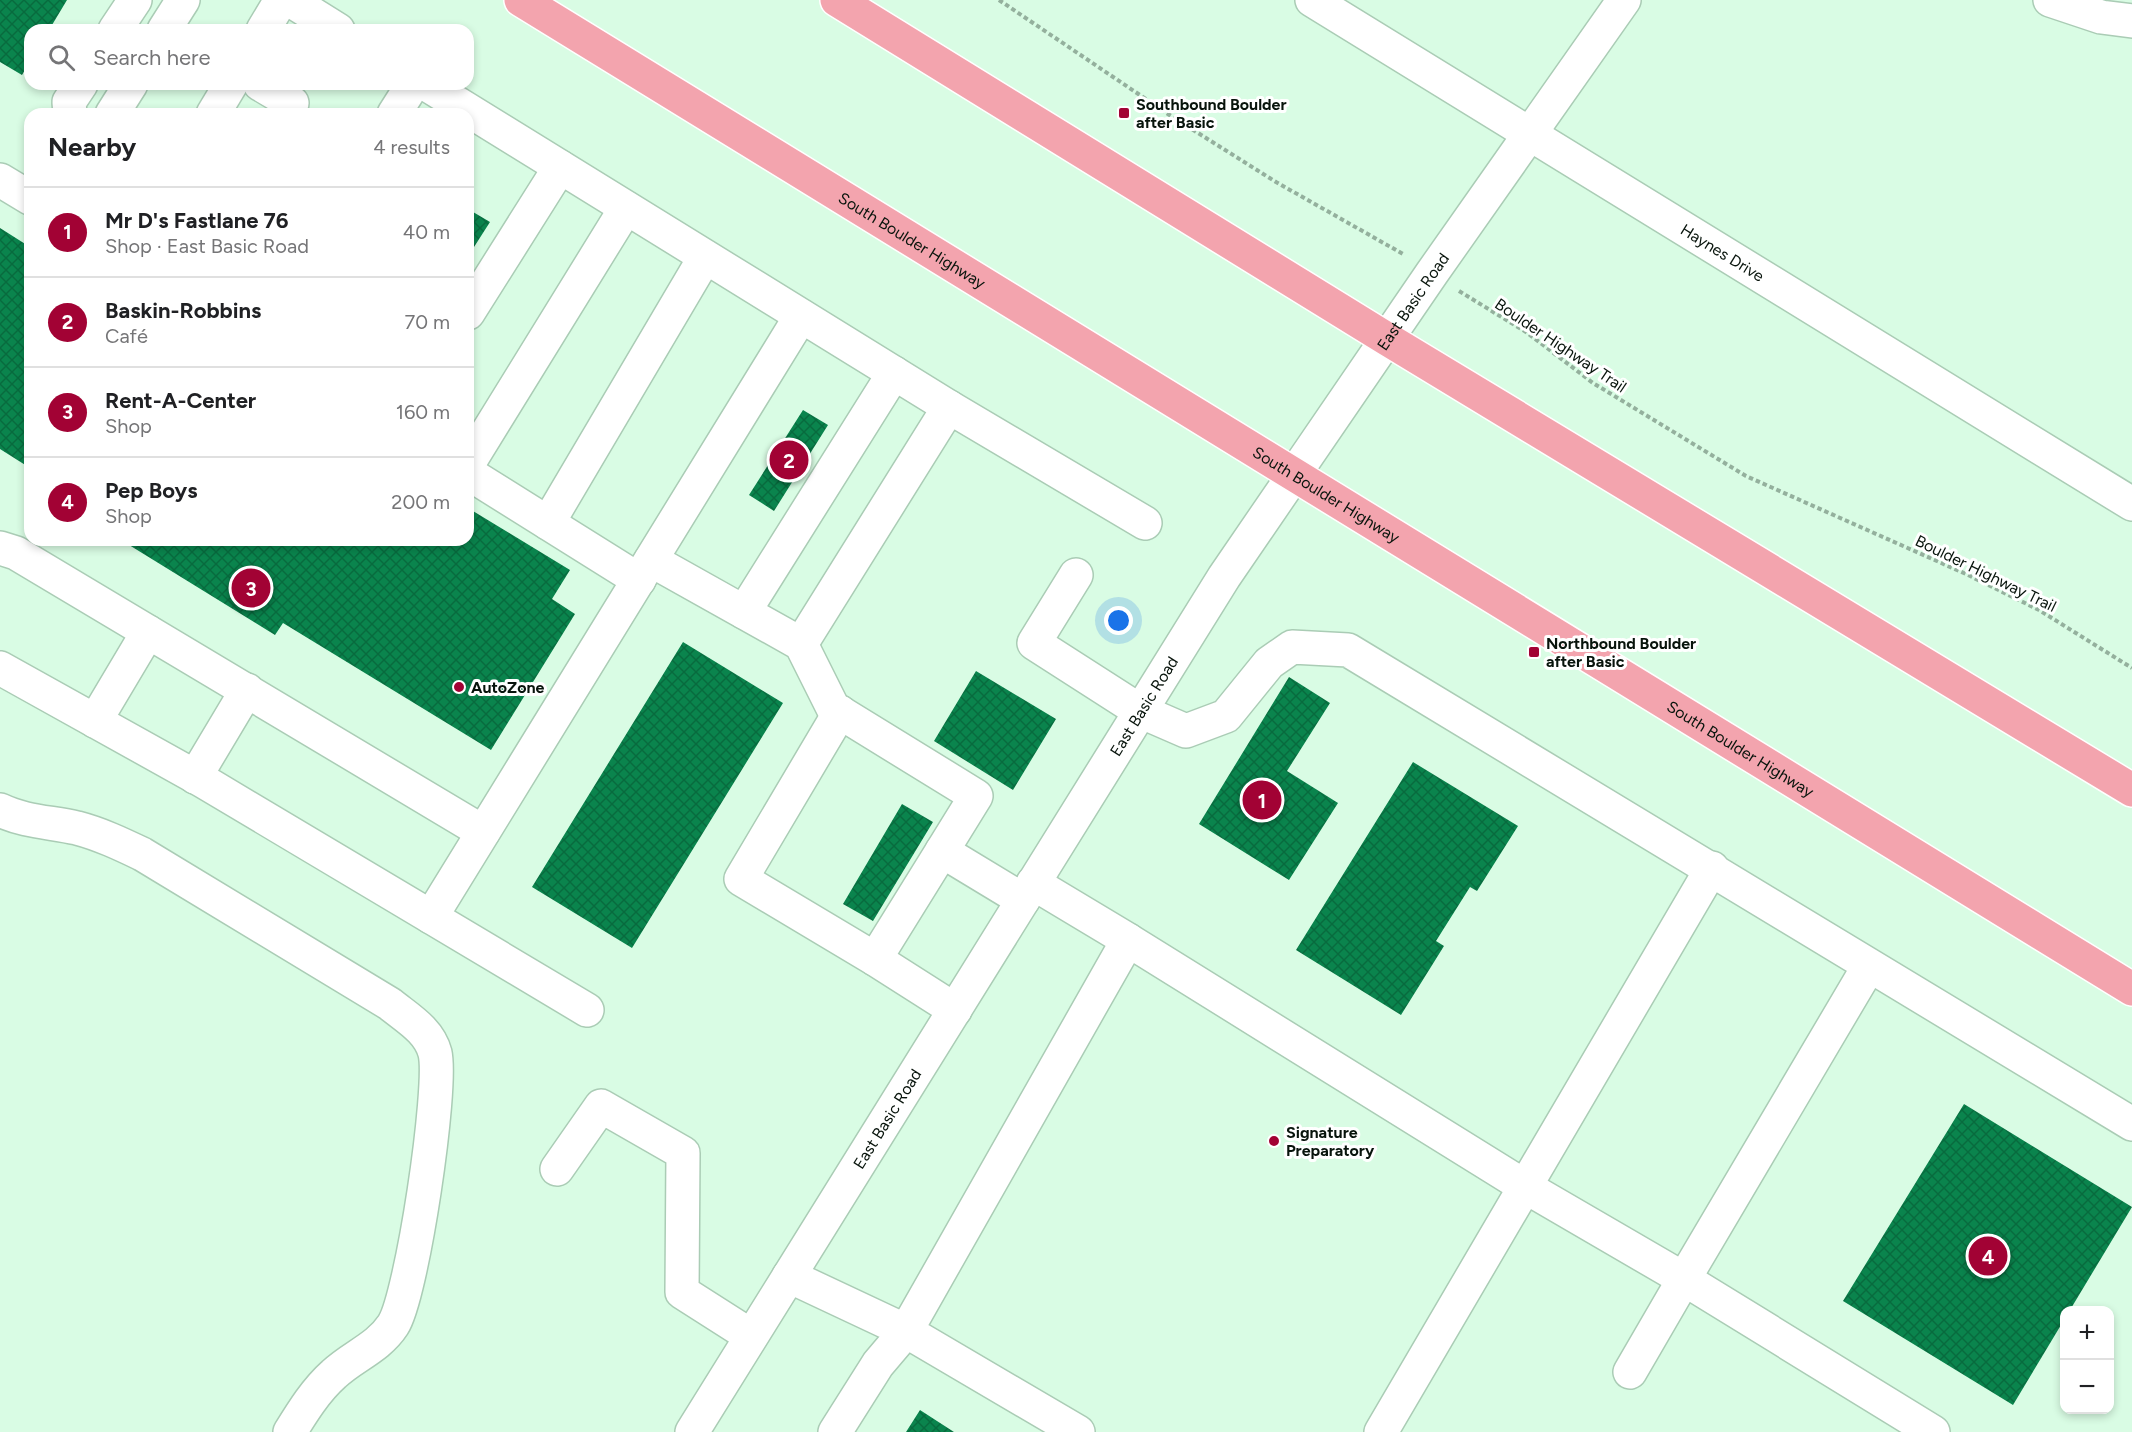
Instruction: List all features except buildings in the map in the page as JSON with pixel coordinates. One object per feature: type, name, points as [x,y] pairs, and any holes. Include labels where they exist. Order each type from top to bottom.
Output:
[{"type":"main road","name":"South Boulder Highway","points":[[521,0],[2132,989]]},
{"type":"main road","points":[[837,0],[1387,339],[2132,790]]},
{"type":"street","points":[[119,24],[135,0]]},
{"type":"street","points":[[168,24],[183,0]]},
{"type":"street","points":[[267,24],[281,0]]},
{"type":"street","points":[[290,0],[329,24]]},
{"type":"street","name":"Haynes Drive","points":[[1312,0],[2132,504]]},
{"type":"street","name":"East Basic Road","points":[[692,1432],[1224,577],[1528,134],[1624,0]]},
{"type":"street","points":[[2050,0],[2101,17],[2132,21]]},
{"type":"street","points":[[70,108],[69,102],[77,90]]},
{"type":"street","points":[[116,108],[127,90]]},
{"type":"street","points":[[217,108],[227,90]]},
{"type":"street","points":[[270,90],[292,103],[289,108]]},
{"type":"street","points":[[398,108],[409,90]]},
{"type":"street","points":[[434,90],[457,108]]},
{"type":"street","points":[[474,121],[560,167],[949,407],[1145,523]]},
{"type":"street","points":[[474,303],[560,167]]},
{"type":"street","points":[[0,180],[24,194]]},
{"type":"street","points":[[474,454],[626,208]]},
{"type":"street","points":[[548,523],[705,257]]},
{"type":"street","points":[[431,918],[801,316]]},
{"type":"street","points":[[744,612],[894,373]]},
{"type":"street","points":[[801,644],[949,407]]},
{"type":"street","points":[[474,477],[548,523],[645,570],[744,612],[801,644],[834,708],[976,796],[875,959]]},
{"type":"street","points":[[15,543],[148,632],[483,832]]},
{"type":"street","points":[[1076,575],[1034,643],[1140,711],[1186,731],[1226,717],[1269,663],[1292,647],[1347,650],[1712,868],[1869,966],[2132,1124]]},
{"type":"street","points":[[95,721],[148,632]]},
{"type":"street","points":[[0,668],[195,777],[587,1010]]},
{"type":"street","points":[[195,777],[247,690]]},
{"type":"street","points":[[840,712],[741,879],[955,1010]]},
{"type":"street","points":[[0,810],[27,820],[78,829],[110,839],[142,854],[390,1004],[426,1034],[432,1045],[438,1081],[427,1165],[401,1311],[383,1338],[335,1372],[321,1386],[290,1432]]},
{"type":"street","points":[[942,851],[1128,940],[1524,1186],[1684,1280],[1933,1432]]},
{"type":"street","points":[[1381,1432],[1712,868]]},
{"type":"street","points":[[835,1432],[878,1364],[906,1330],[1128,940]]},
{"type":"street","points":[[1630,1372],[1869,966]]},
{"type":"street","points":[[556,1169],[601,1106],[683,1153],[682,1292],[751,1336]]},
{"type":"street","points":[[789,1276],[906,1330],[1078,1432]]},
{"type":"path","name":"Boulder Highway Trail","points":[[999,0],[1171,116],[1432,273],[1526,332],[1593,383],[1746,476],[2028,604],[2132,668]]},
{"type":"place","name":"Southbound Boulder after Basic","points":[[1124,113]]},
{"type":"place","name":"Baskin-Robbins","points":[[789,460]]},
{"type":"place","name":"Rent-A-Center","points":[[251,588]]},
{"type":"place","name":"Northbound Boulder after Basic","points":[[1534,652]]},
{"type":"place","name":"AutoZone","points":[[459,687]]},
{"type":"place","name":"Mr D's Fastlane 76","points":[[1262,800]]},
{"type":"place","name":"Signature Preparatory","points":[[1274,1141]]},
{"type":"place","name":"Pep Boys","points":[[1988,1256]]}]
